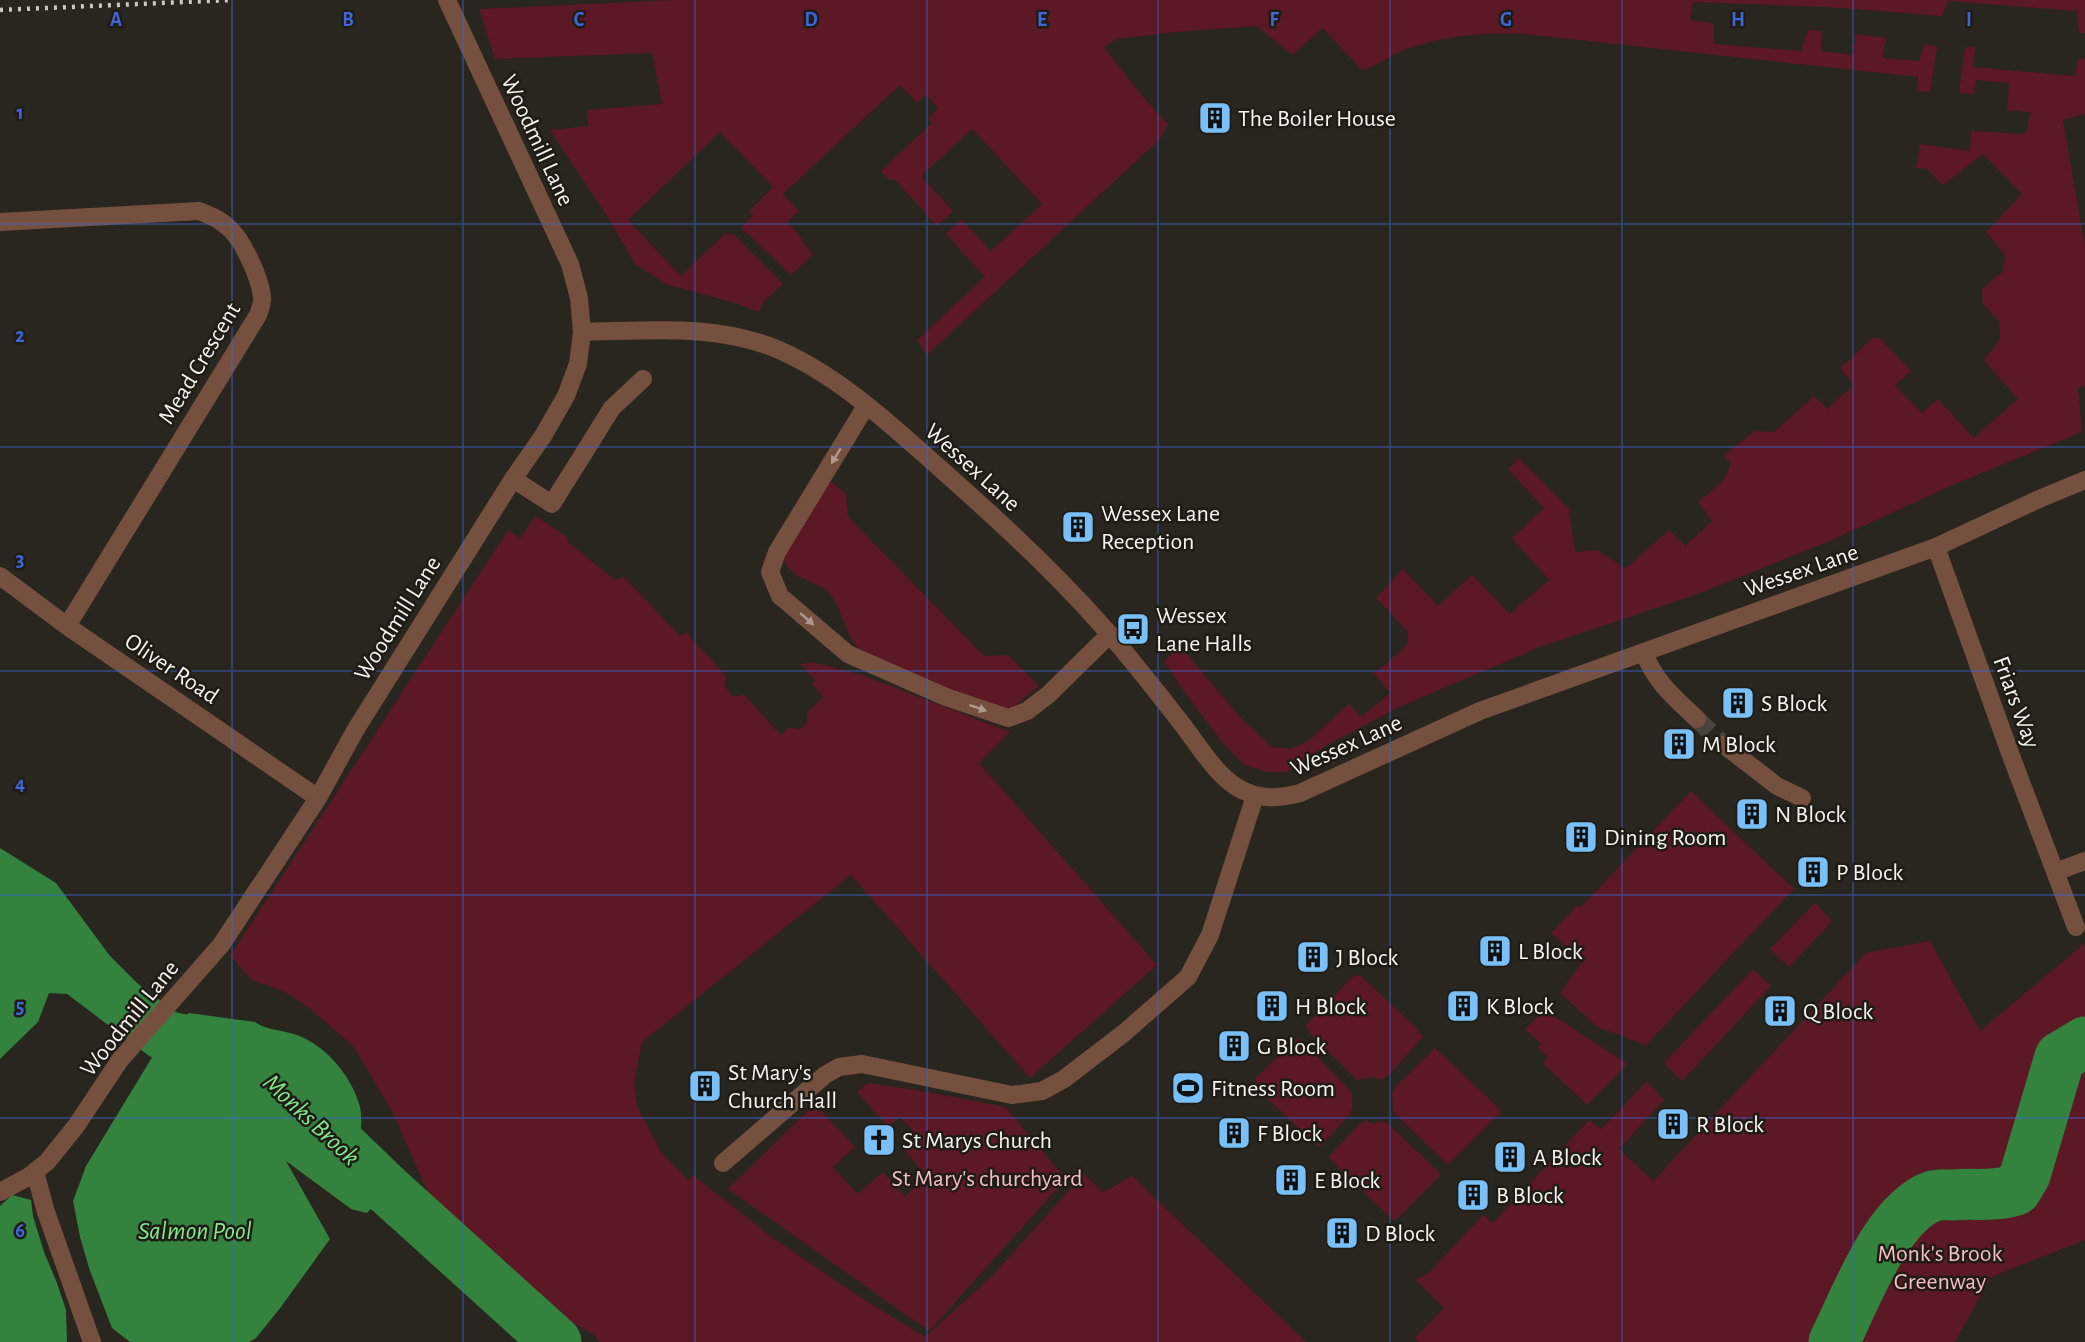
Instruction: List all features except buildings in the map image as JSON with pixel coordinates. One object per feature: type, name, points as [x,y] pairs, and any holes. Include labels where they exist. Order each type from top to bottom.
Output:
[{"type":"street","name":"Woodmill Lane","points":[[0,1192],[35,1172],[47,1162],[60,1147],[120,1060],[220,945],[318,798],[356,729],[513,479],[543,436],[566,396],[578,364],[582,332],[579,298],[570,264],[447,0]]},
{"type":"street","name":"Mead Crescent","points":[[0,222],[199,211],[217,218],[232,230],[247,255],[260,286],[263,300],[258,315],[67,626]]},
{"type":"street","name":"Wessex Lane","points":[[582,332],[707,332],[750,339],[780,350],[840,385],[922,453],[1014,536],[1110,634],[1146,677],[1218,772],[1235,786],[1255,796],[1284,797],[1300,793],[1480,711],[1936,547],[2085,480]]},
{"type":"street","points":[[513,479],[552,504],[612,408],[643,379]]},
{"type":"street","points":[[866,406],[777,552],[770,572],[780,596],[848,654],[946,697],[1008,718],[1027,711],[1048,695],[1110,634]]},
{"type":"street","name":"Friars Way","points":[[1936,547],[2076,927]]},
{"type":"street","name":"Oliver Road","points":[[0,576],[67,626],[318,798]]},
{"type":"street","points":[[1644,653],[1651,670],[1664,687],[1697,719]]},
{"type":"street","points":[[1724,745],[1777,786],[1802,798]]},
{"type":"street","points":[[723,1163],[825,1075],[839,1067],[862,1064],[1012,1095],[1042,1091],[1064,1079],[1115,1040],[1188,977],[1210,935],[1255,796]]},
{"type":"street","points":[[2055,872],[2085,861]]},
{"type":"street","points":[[35,1172],[46,1212],[92,1342]]},
{"type":"green space","points":[[675,0],[2085,0],[2085,33],[2079,33],[2077,11],[1948,1],[1942,16],[1828,7],[1693,2],[1690,20],[1713,23],[1713,44],[1801,51],[1808,30],[1822,31],[1821,51],[1853,55],[1856,34],[1886,38],[1882,58],[1919,61],[1924,44],[1937,47],[1930,92],[1917,91],[1918,77],[1523,34],[1478,34],[1433,41],[1399,52],[1362,70],[1323,28],[1292,55],[1257,26],[1117,39],[1104,47],[1139,92],[1168,124],[1160,139],[927,355],[917,340],[985,277],[946,234],[961,219],[991,251],[1042,204],[972,129],[921,176],[953,211],[937,226],[894,179],[889,180],[881,171],[932,123],[928,118],[938,108],[926,95],[917,103],[900,85],[783,194],[799,211],[787,222],[813,254],[791,275],[741,228],[753,215],[749,211],[773,187],[720,132],[628,220],[681,276],[727,232],[731,236],[733,234],[783,284],[764,301],[759,312],[666,284],[635,264],[609,219],[550,130],[588,126],[587,110],[662,104],[652,53],[495,59],[479,9]]},
{"type":"green space","points":[[1965,47],[1975,47],[1973,67],[2075,76],[2078,58],[2085,59],[2085,114],[2063,120],[2085,247],[2085,386],[2078,388],[2082,432],[1955,484],[1837,538],[1698,594],[1540,647],[1399,707],[1329,744],[1286,772],[1266,772],[1243,764],[1222,742],[1164,661],[1180,646],[1240,717],[1272,747],[1290,749],[1308,741],[1349,704],[1361,717],[1390,693],[1374,674],[1408,644],[1408,632],[1376,598],[1403,569],[1438,606],[1472,575],[1510,614],[1549,580],[1512,538],[1544,508],[1508,469],[1519,458],[1569,509],[1575,552],[1597,550],[1625,568],[1669,530],[1685,546],[1712,521],[1698,502],[1723,481],[1731,464],[1724,456],[1754,431],[1774,432],[1814,396],[1827,409],[1854,385],[1840,368],[1874,337],[1880,338],[1911,371],[1895,385],[1922,413],[1938,399],[1974,438],[2018,399],[1984,360],[2000,340],[1999,321],[1983,304],[1982,289],[2003,271],[2005,255],[1986,232],[2022,194],[1983,154],[1943,185],[1927,169],[1916,168],[1920,144],[1970,151],[1971,131],[2026,134],[2030,112],[2007,110],[2009,83],[1976,80],[1974,94],[1959,93]]},
{"type":"green space","points":[[831,481],[846,494],[848,517],[984,656],[1008,655],[1039,686],[1013,707],[1004,709],[958,694],[859,649],[849,634],[831,595],[820,586],[792,572],[784,560],[786,551]]},
{"type":"green space","points":[[536,516],[567,537],[568,542],[615,580],[624,577],[680,636],[686,632],[726,676],[725,687],[732,696],[744,695],[781,735],[788,728],[800,729],[807,723],[807,713],[823,697],[812,684],[815,680],[800,664],[812,662],[862,675],[1010,732],[979,763],[1157,965],[1030,1078],[851,875],[642,1042],[634,1083],[637,1106],[661,1152],[688,1180],[693,1175],[769,1235],[860,1297],[925,1337],[994,1274],[1084,1174],[1103,1192],[1132,1176],[1306,1342],[600,1342],[593,1334],[534,1302],[428,1193],[393,1113],[354,1047],[309,1008],[285,992],[252,980],[230,956],[508,530],[520,538]]},
{"type":"green space","points":[[1691,791],[1794,889],[1646,1045],[1597,1027],[1560,993],[1583,961],[1551,933],[1578,905],[1580,908]]},
{"type":"green space","points":[[1815,903],[1832,921],[1789,967],[1770,949]]},
{"type":"green space","points":[[1930,941],[1980,1031],[2085,943],[2085,1031],[2054,1051],[2024,1126],[2011,1179],[2001,1184],[1923,1181],[1903,1193],[1868,1237],[1814,1342],[1418,1342],[1415,1338],[1444,1308],[1415,1279],[1428,1274],[1483,1215],[1493,1223],[1589,1120],[1601,1129],[1647,1081],[1664,1100],[1619,1149],[1653,1181],[1866,953]]},
{"type":"green space","points":[[1753,969],[1771,986],[1682,1081],[1664,1063]]},
{"type":"green space","points":[[1361,976],[1423,1037],[1382,1080],[1373,1077],[1357,1080],[1308,1031],[1306,1025],[1351,978]]},
{"type":"green space","points":[[1544,1010],[1628,1064],[1587,1105],[1543,1063],[1548,1057],[1538,1048],[1541,1044],[1525,1029]]},
{"type":"green space","points":[[1296,1039],[1300,1039],[1352,1093],[1350,1114],[1321,1146],[1317,1146],[1255,1087],[1256,1078]]},
{"type":"green space","points":[[1435,1048],[1501,1112],[1448,1165],[1393,1112],[1394,1088]]},
{"type":"green space","name":"Monk's Brook Greenway","points":[[2085,1071],[2085,1240],[1991,1277],[1955,1342],[1851,1342],[1880,1288],[1889,1253],[1902,1231],[1923,1217],[1947,1208],[2015,1202],[2029,1194],[2046,1153],[2059,1100],[2076,1078]]},
{"type":"green space","name":"St Mary's churchyard","points":[[868,1083],[1005,1107],[1066,1179],[929,1331],[728,1189],[815,1104],[855,1147],[833,1167],[858,1194],[883,1172],[905,1196],[927,1176],[902,1148],[916,1134],[900,1117],[888,1127],[857,1092]]},
{"type":"green space","points":[[1367,1121],[1372,1124],[1382,1121],[1387,1123],[1439,1172],[1440,1176],[1397,1219],[1393,1220],[1329,1156],[1362,1122]]},
{"type":"water","points":[[0,848],[56,883],[110,956],[152,998],[128,1026],[69,994],[49,993],[38,1022],[0,1059]]},
{"type":"water","name":"Salmon Pool","points":[[189,1013],[255,1022],[294,1034],[316,1045],[336,1063],[351,1084],[360,1107],[361,1135],[397,1168],[388,1190],[367,1213],[351,1209],[286,1161],[330,1239],[281,1307],[256,1338],[249,1342],[130,1342],[112,1328],[90,1271],[73,1201],[86,1166],[165,1036]]},
{"type":"water","points":[[12,1195],[31,1200],[33,1216],[44,1252],[66,1310],[67,1342],[0,1342],[0,1206]]},
{"type":"waterway","name":"Monks Brook","points":[[0,944],[63,959],[165,1036],[225,1051],[233,1056]]},
{"type":"waterway","name":"Monks Brook","points":[[1834,1342],[1874,1260],[1901,1220],[1916,1205],[1938,1195],[1992,1194],[2016,1190],[2025,1175],[2060,1057],[2085,1042]]},
{"type":"waterway","name":"Monks Brook","points":[[338,1142],[556,1342]]},
{"type":"tunnel","points":[[1697,719],[1724,745]]},
{"type":"railway","points":[[0,10],[231,0]]},
{"type":"place","name":"The Boiler House","points":[[1215,118]]},
{"type":"place","name":"Wessex Lane Reception","points":[[1078,527]]},
{"type":"place","name":"Wessex Lane Halls","points":[[1133,629]]},
{"type":"place","name":"S Block","points":[[1738,703]]},
{"type":"place","name":"M Block","points":[[1679,744]]},
{"type":"place","name":"N Block","points":[[1752,814]]},
{"type":"place","name":"Dining Room","points":[[1581,837]]},
{"type":"place","name":"P Block","points":[[1813,872]]},
{"type":"place","name":"L Block","points":[[1495,951]]},
{"type":"place","name":"J Block","points":[[1313,957]]},
{"type":"place","name":"H Block","points":[[1272,1006]]},
{"type":"place","name":"K Block","points":[[1463,1006]]},
{"type":"place","name":"Q Block","points":[[1780,1011]]},
{"type":"place","name":"G Block","points":[[1234,1046]]},
{"type":"place","name":"St Mary's Church Hall","points":[[705,1086]]},
{"type":"place","name":"Fitness Room","points":[[1188,1088]]},
{"type":"place","name":"R Block","points":[[1673,1124]]},
{"type":"place","name":"F Block","points":[[1234,1133]]},
{"type":"place","name":"St Marys Church","points":[[879,1140]]},
{"type":"place","name":"A Block","points":[[1510,1157]]},
{"type":"place","name":"E Block","points":[[1291,1180]]},
{"type":"place","name":"B Block","points":[[1473,1195]]},
{"type":"place","name":"D Block","points":[[1342,1233]]}]
